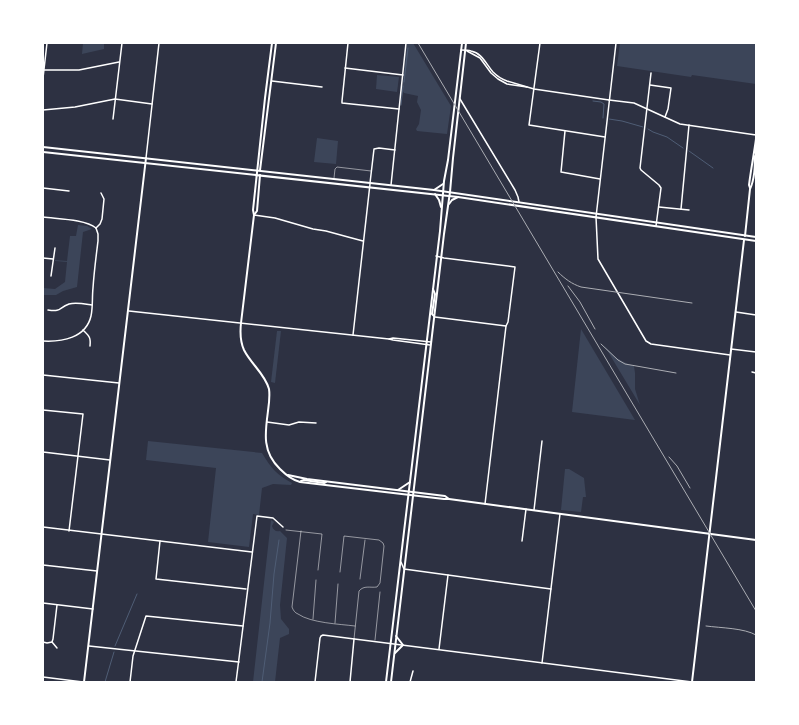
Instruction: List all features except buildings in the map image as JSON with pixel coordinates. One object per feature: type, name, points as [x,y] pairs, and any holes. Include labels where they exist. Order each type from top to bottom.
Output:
[{"type":"main road","points":[[272,43],[241,322],[241,340],[244,350],[264,377],[268,388],[269,398],[265,440],[269,455],[278,468],[291,479],[300,482],[449,499],[756,540]]},
{"type":"main road","points":[[254,215],[257,211],[260,171],[276,43]]},
{"type":"main road","points":[[386,682],[409,495],[444,181],[448,160],[462,43]]},
{"type":"main road","points":[[391,682],[412,495],[450,192],[466,43]]},
{"type":"main road","points":[[456,92],[460,99]]},
{"type":"main road","points":[[692,682],[750,189],[752,185],[755,160],[756,139]]},
{"type":"main road","points":[[43,147],[444,191],[756,237]]},
{"type":"main road","points":[[43,152],[435,194],[756,241]]},
{"type":"main road","points":[[84,682],[146,158]]},
{"type":"main road","points":[[434,190],[443,185],[444,181]]},
{"type":"main road","points":[[435,194],[442,208]]},
{"type":"main road","points":[[448,207],[452,200],[458,197]]},
{"type":"main road","points":[[433,287],[435,294],[432,314],[434,316]]},
{"type":"main road","points":[[287,475],[307,479],[445,496],[449,499]]},
{"type":"main road","points":[[300,482],[303,480],[324,483],[329,481]]},
{"type":"main road","points":[[398,490],[410,482]]},
{"type":"main road","points":[[394,653],[403,645],[396,636]]},
{"type":"street","points":[[43,78],[47,43]]},
{"type":"street","points":[[112,119],[122,43]]},
{"type":"street","points":[[146,158],[159,43]]},
{"type":"street","points":[[348,43],[342,102],[398,109]]},
{"type":"street","points":[[391,185],[406,43]]},
{"type":"street","points":[[540,43],[529,125],[605,137]]},
{"type":"street","points":[[616,43],[596,213],[598,259],[646,341],[651,344],[731,356]]},
{"type":"street","points":[[461,50],[465,50],[480,58],[491,73],[507,84],[633,103],[680,124],[756,135]]},
{"type":"street","points":[[44,70],[79,70],[119,62]]},
{"type":"street","points":[[345,68],[403,75]]},
{"type":"street","points":[[651,73],[640,168],[661,188],[656,226]]},
{"type":"street","points":[[272,81],[322,87]]},
{"type":"street","points":[[650,85],[671,88],[668,109],[665,117]]},
{"type":"street","points":[[43,110],[74,107],[115,99],[152,104]]},
{"type":"street","points":[[460,99],[515,190],[519,202]]},
{"type":"street","points":[[681,209],[689,125]]},
{"type":"street","points":[[565,131],[561,172],[600,178]]},
{"type":"street","points":[[353,335],[374,149],[379,148],[395,150]]},
{"type":"street","points":[[43,188],[69,191]]},
{"type":"street","points":[[96,228],[102,219],[104,199],[101,193]]},
{"type":"street","points":[[659,207],[689,210]]},
{"type":"street","points":[[254,215],[275,218],[313,229],[326,230],[348,238],[363,241]]},
{"type":"street","points":[[43,217],[83,222],[96,228],[98,232],[92,305],[89,320],[83,330],[74,336],[64,340],[43,341]]},
{"type":"street","points":[[51,276],[55,248]]},
{"type":"street","points":[[436,256],[515,267],[508,322],[506,326],[485,504]]},
{"type":"street","points":[[43,258],[53,259]]},
{"type":"street","points":[[48,310],[57,311],[68,304],[74,303],[92,305]]},
{"type":"street","points":[[128,311],[431,343]]},
{"type":"street","points":[[736,312],[756,315]]},
{"type":"street","points":[[434,316],[506,326]]},
{"type":"street","points":[[83,330],[91,340],[90,346]]},
{"type":"street","points":[[731,349],[756,352]]},
{"type":"street","points":[[752,372],[756,373]]},
{"type":"street","points":[[43,375],[120,383]]},
{"type":"street","points":[[43,410],[83,414],[68,531]]},
{"type":"street","points":[[267,422],[289,425],[301,422],[316,423]]},
{"type":"street","points":[[534,510],[542,441]]},
{"type":"street","points":[[43,452],[110,460]]},
{"type":"street","points":[[522,541],[526,509]]},
{"type":"street","points":[[542,663],[560,514]]},
{"type":"street","points":[[236,682],[257,516],[273,518],[283,528]]},
{"type":"street","points":[[43,527],[252,552]]},
{"type":"street","points":[[160,541],[156,579],[247,589]]},
{"type":"street","points":[[401,562],[404,570],[551,589]]},
{"type":"street","points":[[43,565],[97,571]]},
{"type":"street","points":[[439,649],[448,575]]},
{"type":"street","points":[[43,603],[93,609]]},
{"type":"street","points":[[52,642],[54,639],[57,605]]},
{"type":"street","points":[[130,682],[133,656],[146,616],[243,626]]},
{"type":"street","points":[[315,682],[321,636],[323,635],[692,682]]},
{"type":"street","points":[[350,682],[354,639]]},
{"type":"street","points":[[43,642],[52,642]]},
{"type":"street","points":[[52,642],[57,648]]},
{"type":"street","points":[[89,646],[239,662]]},
{"type":"street","points":[[410,682],[413,671]]},
{"type":"street","points":[[43,677],[84,682]]},
{"type":"lane","points":[[333,183],[334,169],[337,167],[372,172]]},
{"type":"lane","points":[[286,530],[322,534],[318,570]]},
{"type":"lane","points":[[301,531],[292,607],[297,614],[313,620],[356,626]]},
{"type":"lane","points":[[340,572],[344,536],[379,540],[383,543],[384,546],[380,583],[377,587],[367,587],[359,591],[354,639]]},
{"type":"lane","points":[[360,579],[365,539]]},
{"type":"lane","points":[[313,620],[316,580]]},
{"type":"lane","points":[[335,623],[338,584]]},
{"type":"lane","points":[[375,642],[380,592]]},
{"type":"shaded area","points":[[83,43],[104,43],[104,49],[82,54]]},
{"type":"shaded area","points":[[407,43],[413,43],[451,106],[447,134],[417,131],[416,129],[419,124],[421,110],[417,102],[418,96],[404,93],[402,90]]},
{"type":"shaded area","points":[[620,43],[756,43],[756,84],[692,75],[691,77],[617,66]]},
{"type":"shaded area","points":[[377,75],[399,77],[397,92],[376,89]]},
{"type":"shaded area","points":[[317,138],[338,141],[336,164],[314,162]]},
{"type":"shaded area","points":[[78,225],[87,226],[92,229],[83,232],[77,287],[63,291],[56,295],[43,295],[43,288],[55,289],[65,282],[67,262],[55,260],[67,261],[70,236],[76,236]]},
{"type":"shaded area","points":[[581,329],[635,420],[572,412]]},
{"type":"shaded area","points":[[277,331],[281,331],[275,383],[271,382]]},
{"type":"shaded area","points":[[604,345],[625,363],[634,366],[635,389],[640,405]]},
{"type":"shaded area","points":[[148,441],[262,453],[275,471],[292,483],[291,485],[273,484],[262,488],[259,515],[253,514],[249,547],[208,542],[216,468],[146,460]]},
{"type":"shaded area","points":[[565,469],[569,469],[584,478],[586,497],[583,497],[581,512],[561,510]]},
{"type":"shaded area","points":[[271,520],[274,522],[272,526],[274,530],[280,531],[287,538],[280,605],[281,619],[289,629],[289,634],[280,638],[275,682],[253,682]]},
{"type":"waterway","points":[[404,82],[408,48]]},
{"type":"waterway","points":[[401,105],[403,86]]},
{"type":"waterway","points":[[593,101],[604,104],[603,118]]},
{"type":"waterway","points":[[609,119],[643,127]]},
{"type":"waterway","points":[[648,129],[667,137],[683,148]]},
{"type":"waterway","points":[[689,151],[713,168]]},
{"type":"waterway","points":[[262,682],[279,540]]},
{"type":"waterway","points":[[115,646],[137,594]]},
{"type":"waterway","points":[[105,682],[114,652]]},
{"type":"railway","points":[[418,43],[756,611]]},
{"type":"railway","points":[[558,272],[569,281],[581,287],[692,303]]},
{"type":"railway","points":[[568,286],[580,302],[595,329]]},
{"type":"railway","points":[[601,344],[618,360],[625,364],[676,373]]},
{"type":"railway","points":[[669,457],[677,466],[690,488]]},
{"type":"railway","points":[[706,626],[739,630],[756,635]]}]
